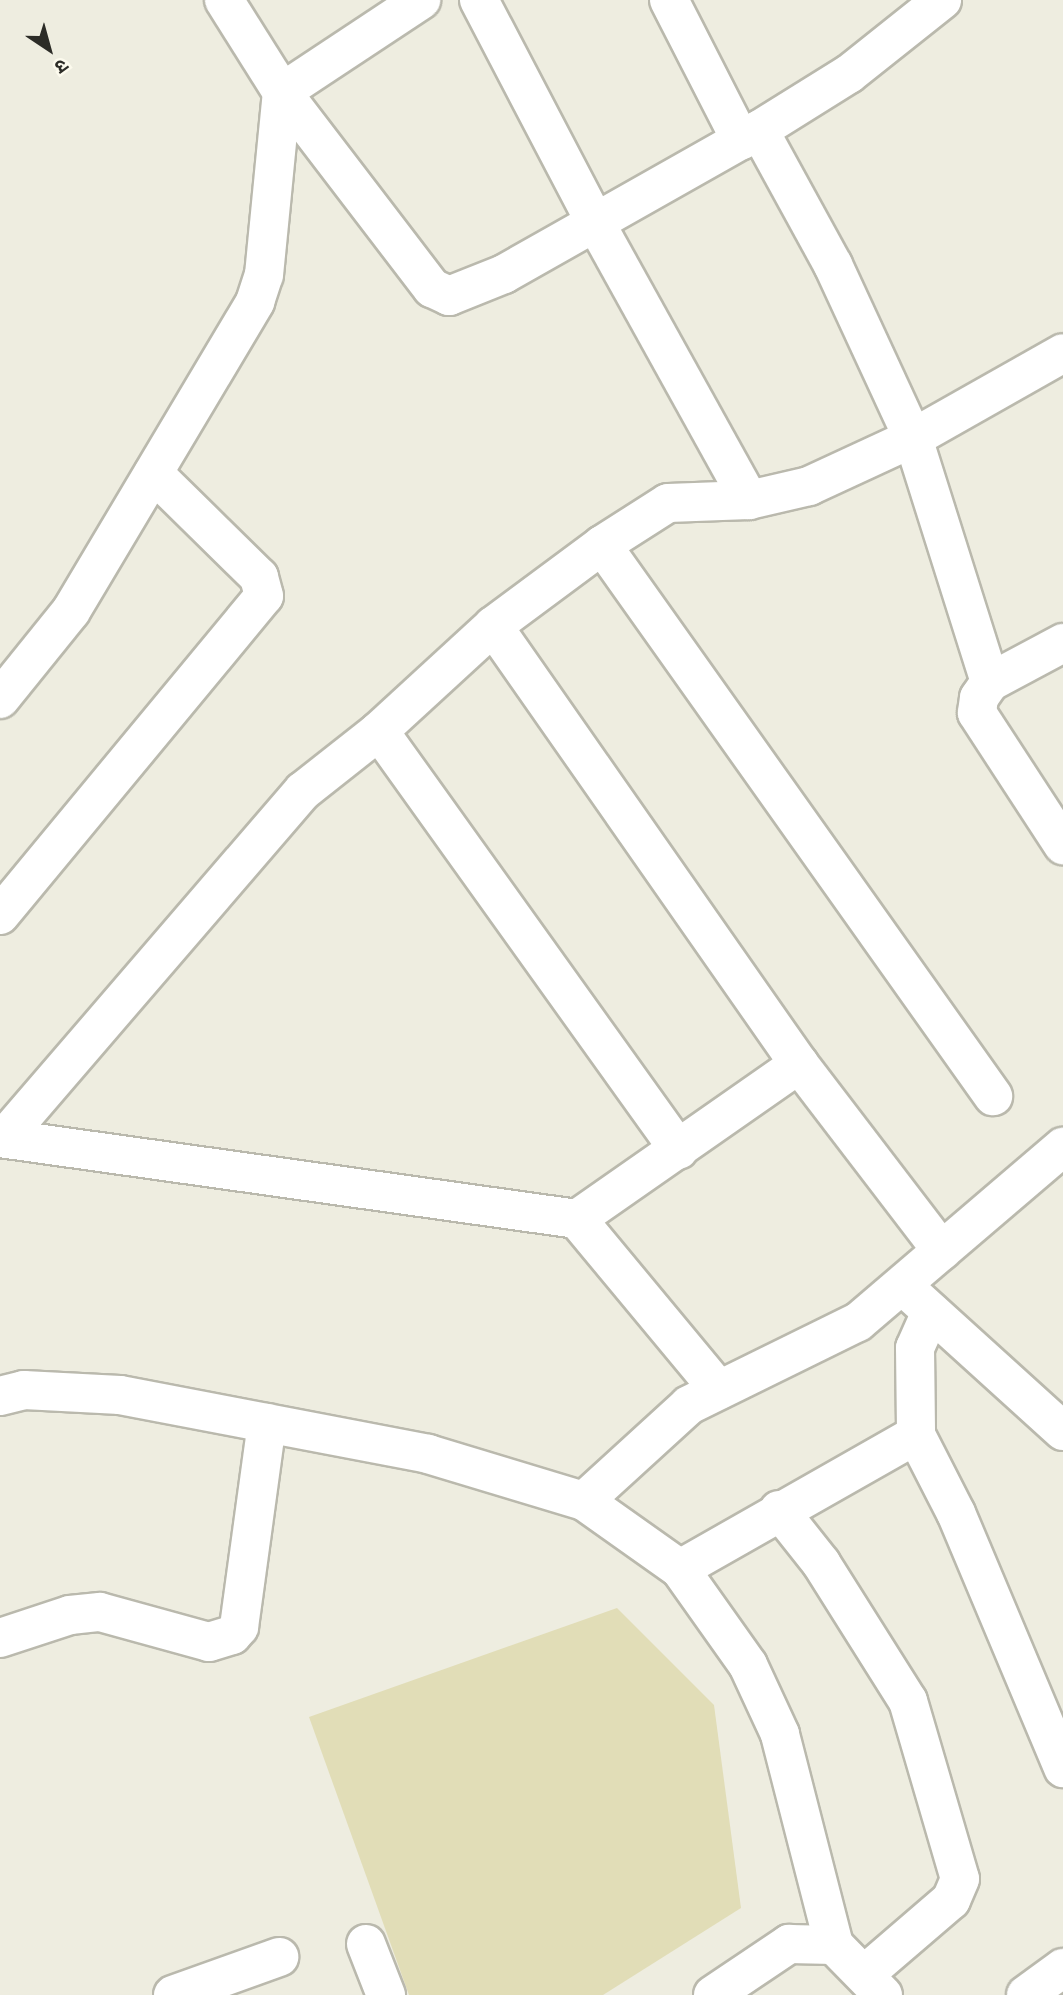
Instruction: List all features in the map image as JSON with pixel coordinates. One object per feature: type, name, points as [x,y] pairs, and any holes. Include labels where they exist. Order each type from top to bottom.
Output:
[{"type":"street","points":[[225,0],[282,92],[440,295],[449,296],[504,274],[750,135],[849,74],[942,0]]},
{"type":"street","points":[[282,92],[421,0]]},
{"type":"street","points":[[479,0],[595,222],[750,500]]},
{"type":"street","points":[[669,0],[750,135],[833,265],[913,438],[990,682]]},
{"type":"street","points":[[0,699],[71,611],[255,302],[264,275],[282,92]]},
{"type":"street","points":[[3,1137],[303,791],[379,731],[494,626],[602,545],[668,503],[750,500],[809,486],[1059,366]]},
{"type":"street","points":[[0,915],[264,596],[259,577],[153,473]]},
{"type":"street","points":[[602,545],[993,1096]]},
{"type":"street","points":[[494,626],[799,1064],[942,1251]]},
{"type":"street","points":[[1063,643],[990,682],[979,698],[977,713],[1063,845]]},
{"type":"street","points":[[379,731],[679,1150]]},
{"type":"street","points":[[577,1219],[799,1064]]},
{"type":"street","points":[[3,1137],[577,1219],[719,1390]]},
{"type":"street","points":[[584,1501],[689,1405],[858,1322],[942,1251],[1059,1162]]},
{"type":"street","points":[[902,1285],[1063,1431]]},
{"type":"street","points":[[931,1312],[915,1348],[916,1435],[956,1513],[1063,1768]]},
{"type":"street","points":[[0,1396],[24,1390],[120,1395],[428,1454],[584,1501],[680,1569],[748,1665],[780,1734],[834,1945],[874,1984],[951,1900],[960,1879],[908,1701],[821,1563],[779,1510]]},
{"type":"street","points":[[0,1638],[70,1615],[100,1612],[209,1642],[232,1635],[239,1627],[267,1423]]},
{"type":"street","points":[[680,1569],[779,1510],[916,1435]]},
{"type":"street","points":[[366,1944],[386,1995]]},
{"type":"street","points":[[713,1995],[789,1944],[834,1945]]},
{"type":"street","points":[[173,1995],[279,1957]]},
{"type":"street","points":[[1026,1995],[1063,1968]]},
{"type":"shaded area","points":[[617,1608],[714,1705],[741,1908],[603,1995],[409,1995],[309,1717]]}]
